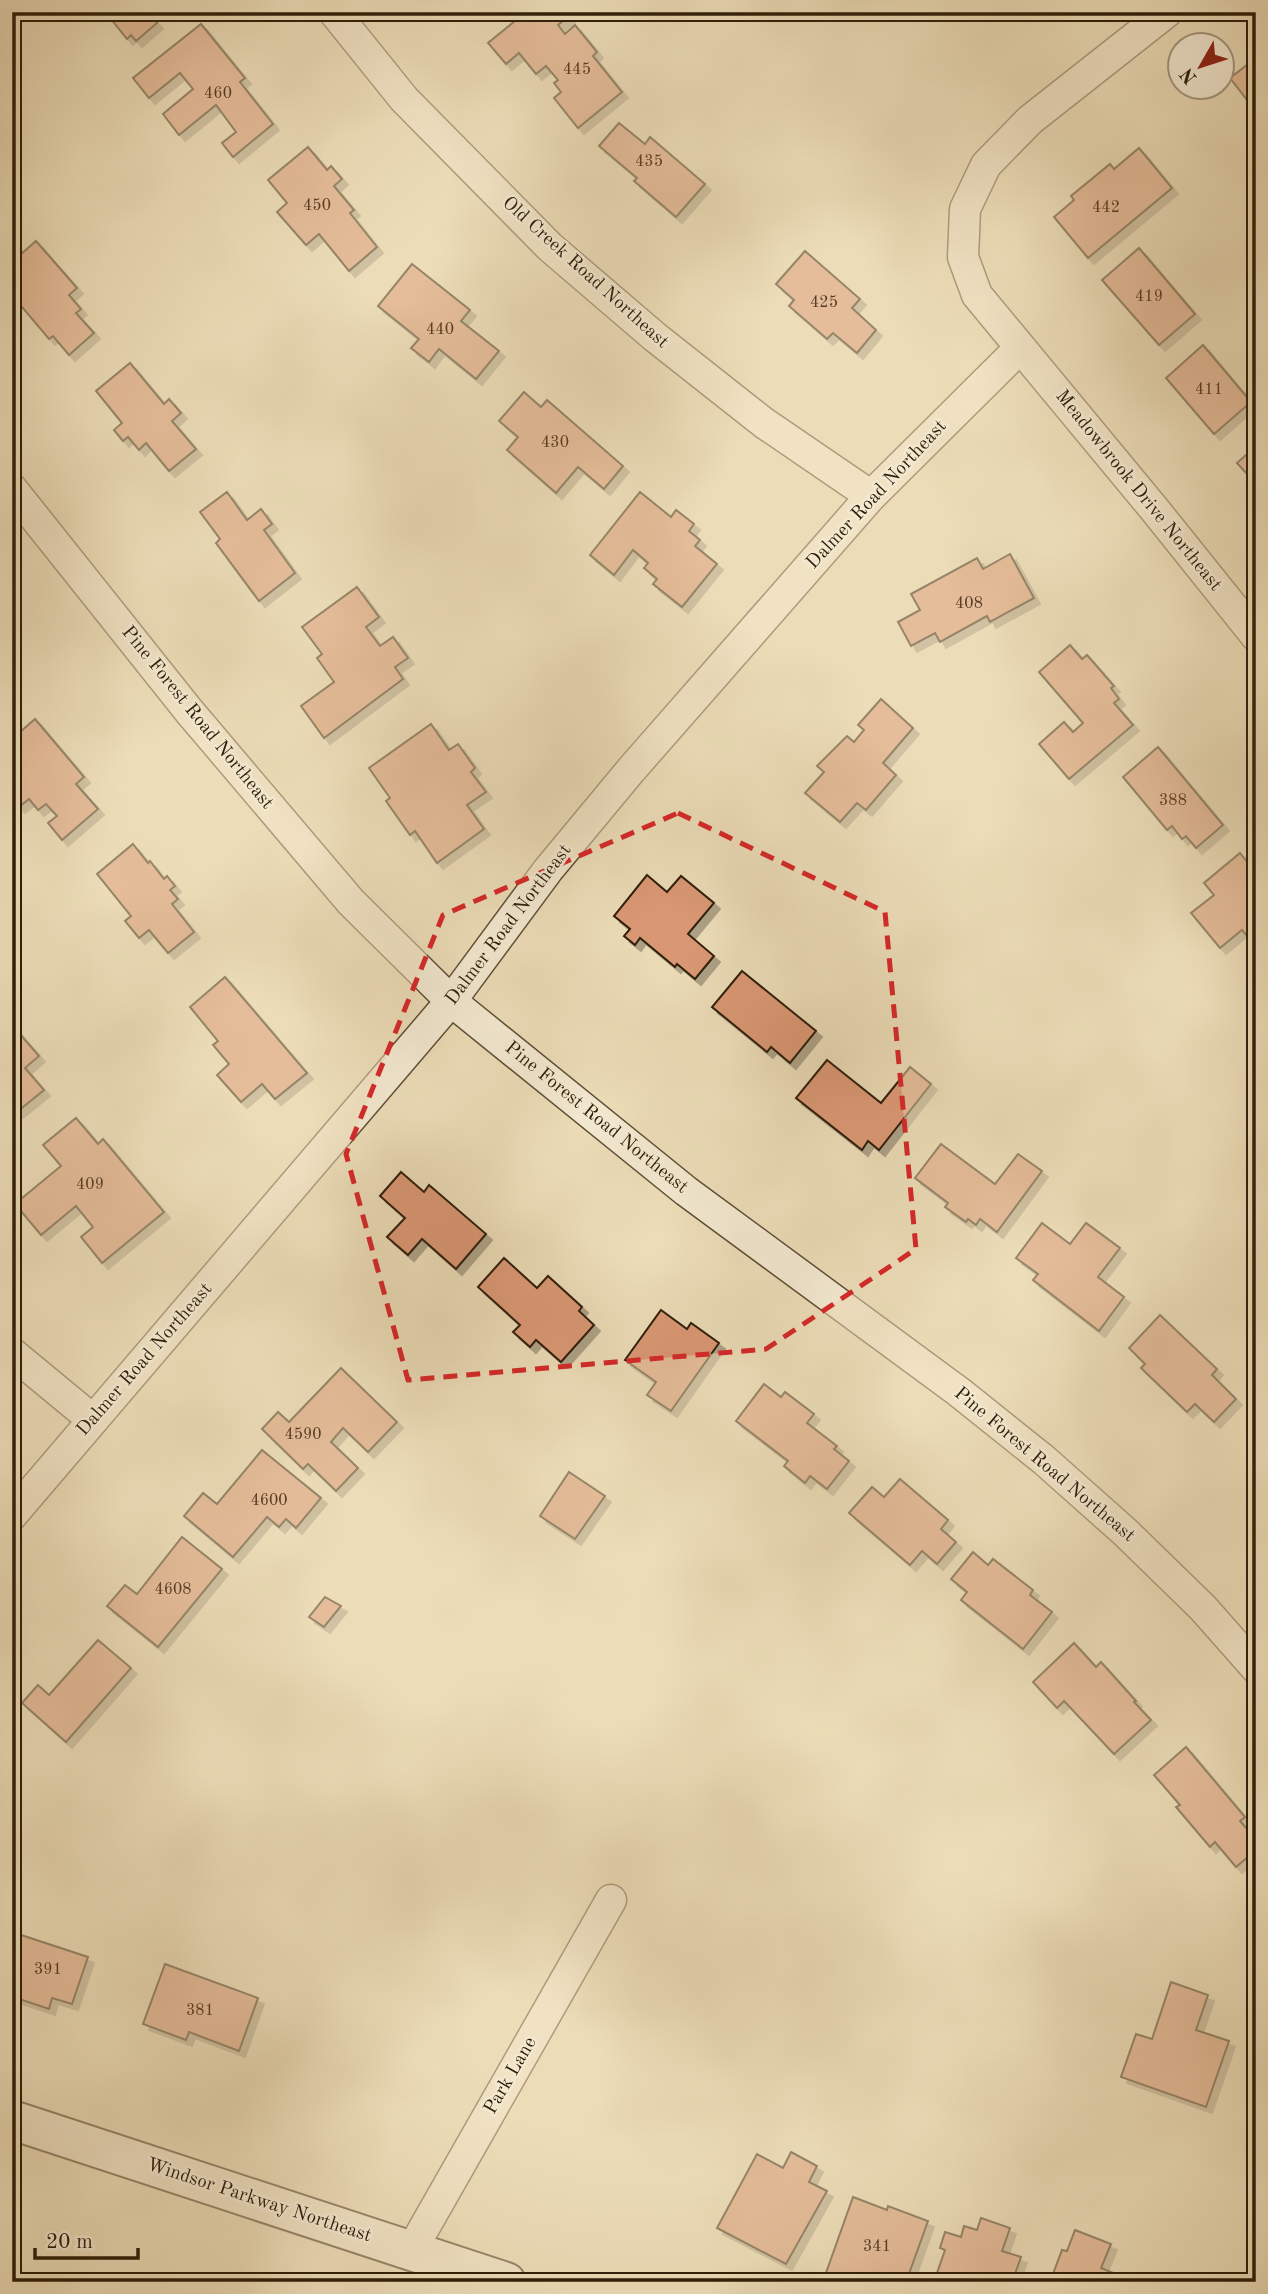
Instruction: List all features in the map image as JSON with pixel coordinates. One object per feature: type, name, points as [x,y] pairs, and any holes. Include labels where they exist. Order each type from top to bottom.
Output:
[{"type":"street","name":"Old Creek Road Northeast","points":[[334,12],[404,100],[551,247],[655,337],[753,414],[871,496]]},
{"type":"street","name":"Meadowbrook Drive Northeast","points":[[1167,12],[1030,120],[986,165],[965,209],[963,257],[977,295],[1256,636]]},
{"type":"street","name":"Dalmer Road Northeast","points":[[12,1515],[451,1001],[548,870],[631,770],[871,496],[1020,348]]},
{"type":"street","name":"Pine Forest Road Northeast","points":[[12,489],[189,711],[342,892],[451,1001],[686,1191],[959,1392],[1044,1460],[1125,1532],[1203,1608],[1256,1668]]},
{"type":"street","points":[[12,1353],[93,1420]]},
{"type":"street","name":"Park Lane","points":[[411,2251],[611,1900]]},
{"type":"street","name":"Windsor Parkway Northeast","points":[[12,2120],[506,2282]]},
{"type":"highlighted area","points":[[678,813],[885,912],[916,1249],[766,1349],[408,1380],[346,1154],[443,915]]},
{"type":"building","points":[[117,12],[156,12],[151,16],[157,23],[136,41],[131,35],[127,39],[111,19]]},
{"type":"building","points":[[526,12],[574,12],[558,25],[565,34],[575,25],[597,52],[593,56],[622,92],[578,128],[554,98],[561,92],[554,83],[558,80],[546,66],[536,74],[519,53],[506,64],[488,43]]},
{"type":"building","points":[[201,24],[245,78],[240,82],[273,124],[233,157],[222,143],[236,132],[216,105],[179,135],[163,114],[193,89],[180,73],[149,98],[133,78]]},
{"type":"building","points":[[1256,58],[1256,108],[1254,109],[1236,86],[1236,73]]},
{"type":"building","points":[[619,123],[645,144],[650,137],[705,184],[676,217],[634,181],[637,178],[599,146]]},
{"type":"building","points":[[308,147],[327,170],[331,166],[342,179],[334,186],[354,210],[350,213],[377,247],[349,271],[319,234],[306,245],[277,212],[287,203],[268,180]]},
{"type":"building","points":[[1139,148],[1172,188],[1088,258],[1054,217],[1074,200],[1071,196],[1110,164],[1114,169]]},
{"type":"building","points":[[36,241],[77,288],[69,295],[81,309],[76,313],[94,333],[69,355],[53,336],[49,339],[16,300],[21,296],[12,286],[12,262]]},
{"type":"building","points":[[1139,248],[1195,314],[1159,345],[1102,280]]},
{"type":"building","points":[[805,251],[860,299],[852,308],[876,330],[857,353],[833,333],[827,339],[789,306],[794,300],[776,284]]},
{"type":"building","points":[[412,264],[470,310],[461,321],[499,351],[476,379],[439,349],[429,362],[411,348],[419,339],[378,306]]},
{"type":"building","points":[[1203,345],[1251,402],[1214,434],[1166,378]]},
{"type":"building","points":[[130,363],[164,404],[169,399],[181,413],[172,421],[196,449],[169,471],[146,443],[139,450],[128,437],[123,441],[114,430],[122,423],[96,391]]},
{"type":"building","points":[[524,392],[541,407],[547,400],[623,466],[604,489],[578,467],[556,493],[507,450],[518,437],[499,421]]},
{"type":"building","points":[[1256,446],[1256,484],[1237,463]]},
{"type":"building","points":[[227,492],[247,520],[261,509],[272,524],[264,530],[295,573],[259,601],[216,543],[220,539],[200,512]]},
{"type":"building","points":[[640,492],[671,517],[676,510],[694,524],[689,531],[700,540],[695,546],[717,564],[682,607],[653,584],[657,579],[644,568],[648,563],[633,550],[614,575],[590,555]]},
{"type":"building","points":[[1010,554],[1034,598],[990,622],[987,616],[940,642],[935,633],[911,646],[898,622],[920,610],[911,594],[977,558],[983,569]]},
{"type":"building","points":[[357,587],[379,617],[366,627],[380,646],[393,637],[408,658],[395,667],[403,679],[324,738],[301,706],[334,682],[317,658],[322,654],[302,627]]},
{"type":"building","points":[[1070,645],[1082,659],[1087,655],[1114,686],[1111,688],[1119,699],[1114,703],[1133,725],[1069,779],[1039,744],[1064,722],[1073,732],[1083,723],[1039,672]]},
{"type":"building","points":[[881,699],[913,728],[883,763],[896,775],[866,810],[857,803],[840,822],[805,793],[824,772],[817,766],[847,736],[854,742],[864,730],[858,725]]},
{"type":"building","points":[[35,719],[84,777],[76,784],[98,809],[62,840],[48,823],[57,816],[46,804],[38,810],[29,799],[19,807],[12,800],[12,776],[17,772],[12,767],[12,739]]},
{"type":"building","points":[[431,724],[449,750],[458,744],[475,768],[471,772],[486,792],[467,805],[484,829],[437,863],[415,831],[410,835],[386,801],[390,798],[369,768]]},
{"type":"building","points":[[1158,747],[1223,825],[1196,848],[1186,836],[1182,839],[1172,826],[1167,830],[1123,777]]},
{"type":"building","points":[[133,844],[164,879],[167,876],[175,886],[170,890],[178,899],[172,904],[194,932],[168,953],[149,930],[139,938],[125,921],[131,916],[97,874]]},
{"type":"building","points":[[1240,853],[1256,873],[1256,939],[1251,934],[1248,937],[1242,930],[1220,948],[1191,913],[1214,895],[1204,883]]},
{"type":"building","points":[[647,875],[667,892],[681,876],[714,903],[688,934],[714,956],[695,979],[677,964],[675,967],[640,938],[635,945],[624,936],[630,929],[614,916]]},
{"type":"building","points":[[742,971],[816,1031],[790,1063],[771,1047],[767,1052],[712,1007]]},
{"type":"building","points":[[225,977],[307,1073],[275,1099],[262,1084],[241,1102],[217,1075],[229,1064],[213,1045],[218,1041],[190,1007]]},
{"type":"building","points":[[12,1025],[39,1056],[25,1068],[44,1090],[12,1116]]},
{"type":"building","points":[[827,1060],[881,1103],[910,1067],[931,1084],[879,1150],[868,1141],[862,1150],[796,1098]]},
{"type":"building","points":[[76,1118],[98,1144],[103,1139],[164,1212],[102,1263],[81,1237],[93,1227],[76,1206],[41,1235],[15,1204],[61,1166],[43,1145]]},
{"type":"building","points":[[941,1144],[995,1184],[1018,1154],[1042,1171],[997,1232],[980,1219],[976,1225],[968,1219],[966,1222],[945,1207],[948,1203],[915,1178]]},
{"type":"building","points":[[401,1172],[424,1192],[429,1185],[486,1234],[456,1269],[422,1239],[408,1255],[387,1237],[405,1218],[380,1196]]},
{"type":"building","points":[[1042,1223],[1070,1244],[1086,1223],[1120,1248],[1098,1277],[1124,1297],[1099,1331],[1033,1280],[1038,1274],[1016,1258]]},
{"type":"building","points":[[504,1258],[537,1288],[548,1276],[582,1307],[579,1311],[594,1325],[561,1362],[536,1340],[530,1347],[513,1332],[520,1325],[478,1287]]},
{"type":"building","points":[[661,1310],[687,1329],[691,1323],[719,1343],[671,1411],[647,1395],[656,1382],[625,1360]]},
{"type":"building","points":[[1160,1315],[1217,1369],[1212,1375],[1236,1399],[1214,1422],[1195,1404],[1187,1412],[1141,1368],[1145,1364],[1129,1348]]},
{"type":"building","points":[[341,1368],[397,1422],[368,1452],[343,1428],[331,1442],[358,1468],[336,1491],[308,1464],[303,1469],[262,1429],[278,1412],[289,1422]]},
{"type":"building","points":[[764,1384],[781,1397],[785,1392],[814,1414],[807,1423],[837,1446],[834,1449],[849,1461],[827,1489],[810,1476],[805,1483],[784,1466],[788,1461],[736,1421]]},
{"type":"building","points":[[262,1450],[321,1498],[296,1528],[286,1519],[279,1527],[267,1517],[233,1557],[184,1516],[203,1493],[217,1504]]},
{"type":"building","points":[[569,1472],[605,1496],[575,1539],[540,1516]]},
{"type":"building","points":[[900,1479],[948,1520],[941,1529],[956,1542],[937,1564],[922,1551],[910,1565],[849,1513],[872,1487],[884,1497]]},
{"type":"building","points":[[182,1537],[222,1569],[158,1647],[107,1606],[125,1585],[137,1594]]},
{"type":"building","points":[[973,1552],[988,1565],[993,1559],[1033,1590],[1030,1595],[1052,1612],[1023,1649],[961,1600],[967,1592],[951,1579]]},
{"type":"building","points":[[325,1597],[341,1606],[324,1627],[309,1617]]},
{"type":"building","points":[[98,1640],[131,1668],[66,1742],[22,1703],[38,1685],[49,1695]]},
{"type":"building","points":[[1074,1643],[1096,1667],[1101,1662],[1151,1720],[1114,1754],[1064,1701],[1057,1708],[1033,1682]]},
{"type":"building","points":[[1186,1747],[1245,1817],[1240,1821],[1256,1839],[1256,1850],[1236,1867],[1215,1842],[1210,1847],[1176,1807],[1180,1805],[1154,1775]]},
{"type":"building","points":[[12,1932],[88,1957],[72,2004],[52,1998],[49,2009],[13,1997],[17,1986],[12,1984]]},
{"type":"building","points":[[165,1964],[258,1998],[239,2051],[189,2032],[186,2040],[143,2024]]},
{"type":"building","points":[[1171,1982],[1208,1995],[1196,2030],[1229,2041],[1206,2107],[1121,2077],[1136,2034],[1152,2039]]},
{"type":"building","points":[[791,2152],[817,2166],[809,2182],[827,2191],[786,2264],[717,2228],[757,2154],[783,2168]]},
{"type":"building","points":[[853,2197],[928,2221],[906,2282],[862,2282],[863,2280],[854,2277],[851,2282],[826,2273]]},
{"type":"building","points":[[981,2218],[1010,2228],[1002,2251],[1021,2257],[1012,2282],[937,2282],[939,2276],[936,2276],[945,2250],[940,2248],[945,2232],[961,2237],[964,2226],[977,2230]]},
{"type":"building","points":[[1075,2230],[1111,2244],[1101,2268],[1135,2282],[1050,2282],[1062,2250],[1067,2251]]}]
